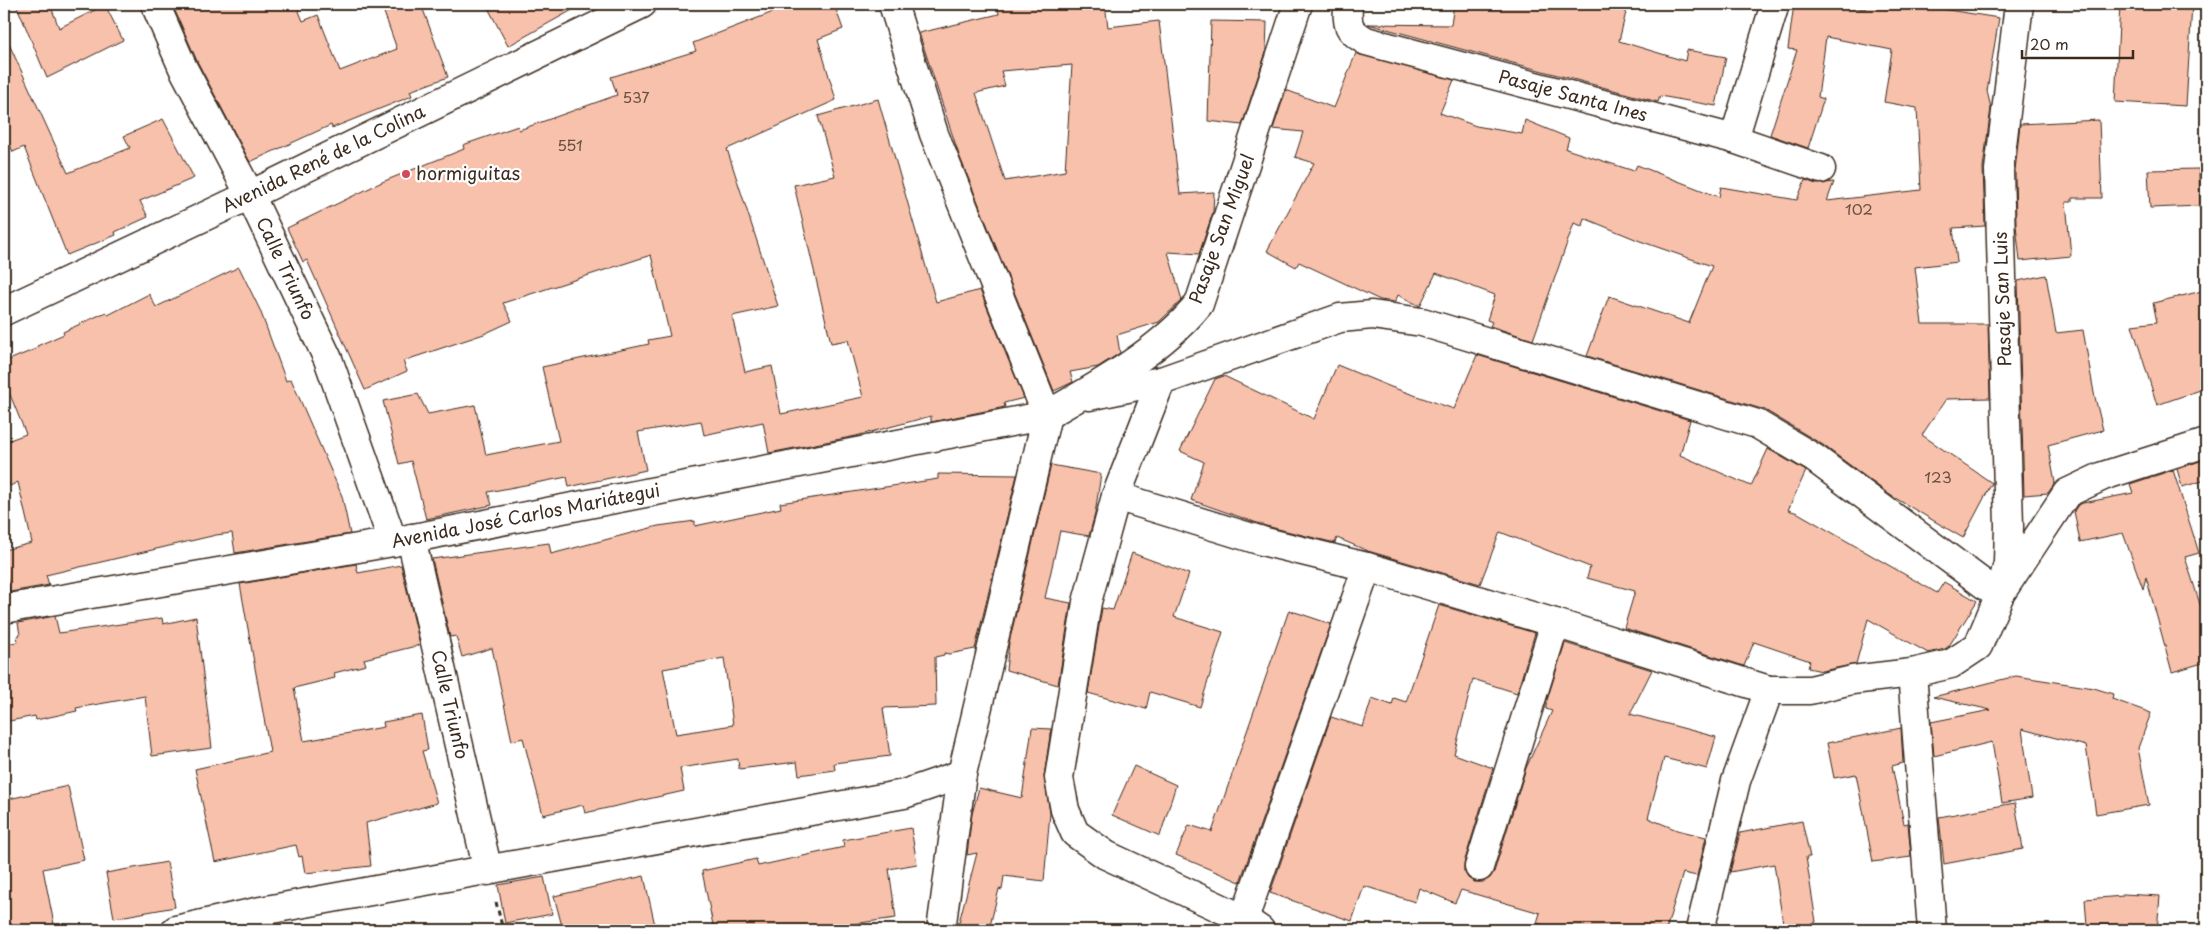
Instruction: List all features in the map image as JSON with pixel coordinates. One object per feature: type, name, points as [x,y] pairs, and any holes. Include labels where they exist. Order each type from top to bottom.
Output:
[{"type":"street","name":"Calle Triunfo","points":[[155,4],[184,68],[250,195],[328,359],[402,540],[488,871]]},
{"type":"street","points":[[893,4],[934,134],[1047,415],[962,774],[941,930]]},
{"type":"street","name":"Pasaje San Miguel","points":[[1047,415],[1080,398],[1168,336],[1199,304],[1298,4]]},
{"type":"street","name":"Pasaje Santa Ines","points":[[1348,4],[1347,22],[1353,33],[1366,41],[1734,139],[1821,169]]},
{"type":"street","points":[[1734,139],[1775,4]]},
{"type":"street","name":"Pasaje San Luis","points":[[2000,594],[2008,562],[2009,526],[1999,170],[2019,4]]},
{"type":"street","name":"Avenida René de la Colina","points":[[4,311],[250,195],[637,5]]},
{"type":"street","points":[[1080,398],[1161,381],[1340,318],[1372,315],[1422,322],[1757,424],[1814,458],[1985,585],[2000,594]]},
{"type":"street","points":[[1161,381],[1116,496],[1087,602],[1059,778],[1065,810],[1075,833],[1106,855],[1252,924],[1367,567]]},
{"type":"street","name":"Avenida José Carlos Mariátegui","points":[[4,609],[402,540],[1047,415]]},
{"type":"street","points":[[1116,496],[1262,541],[1367,567],[1769,690],[1810,690],[1852,680],[1912,672],[1950,664],[1978,646],[2000,594],[2067,494],[2103,476],[2206,443]]},
{"type":"street","points":[[1479,867],[1555,623]]},
{"type":"street","points":[[1912,672],[1932,930]]},
{"type":"street","points":[[1700,930],[1736,781],[1769,690]]},
{"type":"street","points":[[176,930],[260,911],[904,794],[962,774]]},
{"type":"building","points":[[16,4],[50,4],[59,28],[105,5],[123,40],[47,78]]},
{"type":"building","points":[[172,4],[296,4],[303,21],[318,15],[340,71],[397,49],[381,4],[421,4],[448,77],[410,91],[412,96],[332,128],[331,125],[250,162],[197,61]]},
{"type":"building","points":[[486,4],[583,4],[508,46]]},
{"type":"building","points":[[794,4],[834,4],[843,29],[818,39],[836,100],[727,149],[778,306],[732,316],[745,372],[772,366],[781,414],[863,397],[848,340],[831,343],[794,185],[835,176],[818,116],[878,99],[936,302],[980,290],[1024,398],[1004,403],[1005,407],[931,422],[931,416],[856,436],[769,453],[763,422],[704,435],[701,421],[638,432],[646,470],[569,487],[567,477],[488,492],[492,505],[426,519],[411,461],[399,464],[383,401],[418,394],[428,414],[475,405],[486,455],[559,441],[542,367],[649,344],[648,340],[670,336],[651,255],[503,303],[512,321],[484,334],[403,361],[407,371],[365,390],[307,260],[303,262],[287,228],[382,182],[464,149],[463,145],[518,126],[519,130],[617,95],[611,77],[696,51],[693,43]]},
{"type":"building","points":[[997,4],[1105,4],[1108,27],[1159,21],[1180,194],[1214,192],[1213,212],[1199,254],[1168,252],[1182,300],[1159,322],[1117,335],[1120,353],[1098,367],[1070,372],[1073,382],[1054,391],[959,155],[919,33],[999,14]],"holes":[[[1072,65],[1065,171],[1005,181],[976,93],[1005,86],[1001,71]]]},
{"type":"building","points":[[1454,4],[1628,4],[1619,41],[1685,61],[1687,50],[1726,57],[1716,106],[1660,96],[1658,102],[1368,24],[1451,25]]},
{"type":"building","points":[[1794,4],[1830,4],[1865,9],[1866,4],[1910,4],[1999,18],[1987,91],[1991,108],[1983,168],[1985,226],[1953,228],[1957,262],[1915,267],[1922,324],[1988,324],[1990,398],[1946,399],[1922,435],[1992,483],[1963,538],[1890,495],[1823,445],[1765,410],[1587,356],[1609,296],[1689,323],[1712,266],[1640,241],[1584,218],[1582,226],[1574,223],[1533,340],[1490,326],[1492,322],[1487,320],[1495,295],[1436,273],[1420,306],[1398,295],[1395,302],[1380,300],[1299,262],[1296,267],[1267,251],[1314,163],[1295,157],[1303,132],[1273,129],[1286,90],[1334,108],[1356,53],[1454,80],[1440,113],[1476,126],[1522,134],[1525,120],[1569,138],[1566,149],[1634,171],[1637,165],[1719,197],[1721,187],[1797,200],[1805,180],[1816,184],[1834,182],[1827,201],[1921,190],[1917,108],[1884,102],[1892,50],[1826,37],[1818,97],[1824,99],[1808,148],[1770,135],[1797,50],[1788,49]]},
{"type":"building","points":[[2120,4],[2192,4],[2186,106],[2115,102]]},
{"type":"building","points":[[1211,21],[1267,22],[1266,52],[1242,125],[1208,121]]},
{"type":"building","points":[[4,33],[68,173],[130,148],[124,136],[163,119],[194,178],[140,201],[148,217],[115,232],[116,235],[67,255],[24,147],[13,152],[4,130]]},
{"type":"building","points":[[2099,120],[2102,198],[2072,198],[2072,202],[2066,202],[2071,256],[2020,261],[2016,225],[2015,171],[2020,124]]},
{"type":"building","points":[[2199,169],[2200,206],[2150,208],[2148,170]]},
{"type":"building","points":[[239,267],[260,310],[286,381],[291,379],[342,496],[350,534],[235,553],[232,533],[216,535],[46,575],[49,585],[10,592],[4,563],[4,550],[32,543],[18,482],[10,486],[4,470],[4,442],[26,434],[4,380],[4,362],[38,348],[37,346],[64,334],[63,332],[106,312],[108,315],[149,294],[156,307]]},
{"type":"building","points":[[2046,275],[2056,333],[2083,330],[2094,393],[2103,430],[2048,445],[2055,483],[2048,493],[2024,495],[2018,281]]},
{"type":"building","points":[[2206,290],[2206,388],[2157,405],[2132,325],[2157,322],[2153,303]]},
{"type":"building","points":[[1477,355],[1690,420],[1680,455],[1751,486],[1768,449],[1806,471],[1788,510],[1798,513],[1937,593],[1944,582],[1977,601],[1949,646],[1945,649],[1928,653],[1868,619],[1856,664],[1822,671],[1808,668],[1810,661],[1754,642],[1744,666],[1624,628],[1635,591],[1587,578],[1590,567],[1500,532],[1480,584],[1368,551],[1337,538],[1335,543],[1266,526],[1191,500],[1204,462],[1180,451],[1215,379],[1224,376],[1314,419],[1337,365],[1391,387],[1454,409]]},
{"type":"building","points":[[2206,459],[2206,480],[2182,487],[2177,469]]},
{"type":"building","points":[[1051,465],[1101,474],[1095,514],[1089,536],[1060,531],[1045,598],[1071,603],[1058,685],[1006,670],[1009,643]]},
{"type":"building","points":[[2173,470],[2199,553],[2185,557],[2206,623],[2206,662],[2172,672],[2146,577],[2143,589],[2123,533],[2080,542],[2074,511],[2078,505],[2083,503],[2133,493],[2130,484]]},
{"type":"building","points":[[938,474],[1017,475],[975,649],[949,654],[944,653],[944,655],[935,657],[936,706],[883,708],[890,756],[834,763],[835,770],[799,775],[797,762],[739,769],[738,759],[680,768],[684,791],[585,813],[583,805],[543,815],[523,738],[512,741],[492,648],[462,657],[456,636],[450,637],[432,559],[549,543],[551,554],[658,526],[695,521],[695,526],[781,508],[780,503],[938,479]],"holes":[[[724,658],[733,725],[676,734],[663,669]]]},
{"type":"building","points":[[1132,553],[1189,574],[1174,617],[1223,632],[1200,707],[1150,692],[1146,709],[1088,693],[1102,608],[1113,610]]},
{"type":"building","points":[[356,564],[358,573],[401,565],[420,645],[364,659],[366,665],[334,673],[335,678],[294,688],[304,741],[384,727],[383,722],[422,715],[428,750],[422,751],[437,803],[366,823],[371,866],[305,873],[302,856],[299,857],[296,845],[215,862],[195,769],[270,752],[240,584]]},
{"type":"building","points":[[1439,605],[1535,633],[1517,693],[1473,679],[1454,754],[1493,768],[1464,863],[1464,871],[1468,878],[1474,882],[1483,882],[1490,878],[1494,872],[1526,768],[1552,711],[1546,709],[1546,703],[1565,643],[1652,670],[1630,714],[1716,737],[1707,769],[1664,758],[1648,818],[1677,830],[1706,837],[1697,876],[1683,873],[1666,930],[1560,930],[1537,923],[1540,913],[1461,890],[1455,903],[1419,888],[1415,902],[1364,886],[1352,921],[1270,893],[1331,717],[1363,727],[1372,698],[1392,705],[1394,698],[1406,702]]},
{"type":"building","points":[[1289,610],[1331,624],[1240,882],[1176,855],[1189,825],[1212,832]]},
{"type":"building","points":[[55,616],[59,633],[162,618],[163,624],[196,617],[212,748],[152,756],[145,696],[76,708],[77,711],[36,720],[35,716],[4,722],[4,644],[18,642],[17,636],[20,635],[18,623]]},
{"type":"building","points":[[2016,676],[2094,688],[2113,694],[2112,699],[2151,713],[2138,748],[2149,805],[2096,814],[2086,746],[2022,729],[2032,798],[2002,803],[1992,742],[1934,756],[1931,722],[1991,710],[1933,697]]},
{"type":"building","points":[[1032,728],[1051,729],[1044,776],[1050,813],[1044,881],[1004,876],[1002,890],[999,889],[989,930],[957,930],[977,853],[967,855],[972,814],[979,788],[1022,798]]},
{"type":"building","points":[[1901,728],[1903,763],[1892,766],[1904,824],[1908,823],[1911,857],[1873,862],[1856,774],[1834,778],[1827,743]]},
{"type":"building","points":[[1134,766],[1176,785],[1160,836],[1112,815]]},
{"type":"building","points":[[68,786],[84,860],[43,869],[54,924],[24,930],[4,930],[4,800]]},
{"type":"building","points":[[2015,803],[2023,849],[1944,864],[1939,817]]},
{"type":"building","points":[[1802,821],[1810,857],[1806,857],[1816,922],[1811,923],[1812,930],[1784,930],[1774,864],[1730,872],[1740,833]]},
{"type":"building","points":[[911,828],[917,864],[889,869],[896,918],[824,928],[824,930],[714,930],[702,871],[756,859],[758,866],[844,847],[843,840]]},
{"type":"building","points":[[167,862],[175,907],[114,918],[106,873]]},
{"type":"building","points":[[644,876],[656,930],[563,930],[554,896]]},
{"type":"building","points":[[544,877],[552,914],[505,923],[498,885]]},
{"type":"building","points":[[2123,894],[2160,896],[2157,930],[2120,930],[2121,924],[2087,926],[2085,899],[2123,896]]},
{"type":"place","name":"hormiguitas","points":[[406,174]]}]
